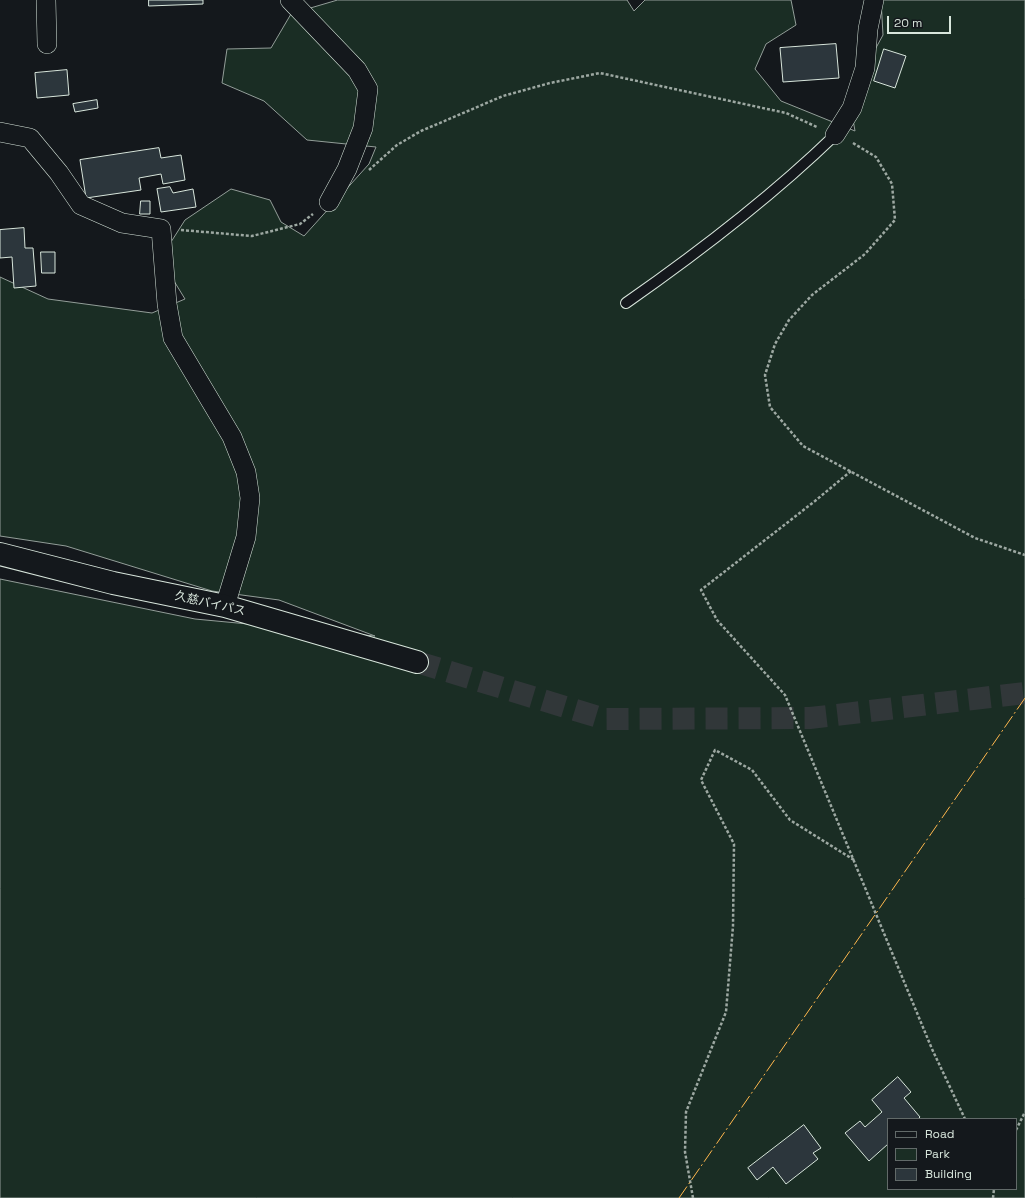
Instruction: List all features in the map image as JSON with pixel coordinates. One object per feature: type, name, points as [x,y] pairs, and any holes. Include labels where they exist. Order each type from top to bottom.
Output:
[{"type":"highway","name":"久慈バイパス","points":[[0,554],[113,583],[226,606],[417,662]]},
{"type":"street","points":[[46,0],[47,44]]},
{"type":"street","points":[[290,0],[358,70],[368,89],[363,128],[347,169],[329,202]]},
{"type":"street","points":[[835,135],[852,108],[865,68],[868,29],[874,0]]},
{"type":"street","points":[[0,132],[30,138],[59,173],[81,205],[122,223],[161,228],[167,304],[173,338],[232,437],[246,472],[250,498],[246,537],[226,606]]},
{"type":"lane","points":[[626,303],[673,270],[796,173],[835,135]]},
{"type":"path","points":[[368,170],[397,145],[422,131],[503,96],[550,82],[600,73],[786,113],[858,145],[876,157],[892,184],[895,220],[865,254],[812,295],[788,320],[774,344],[765,375],[770,407],[803,446],[975,538],[1025,555]]},
{"type":"path","points":[[161,228],[252,236],[300,224],[329,202]]},
{"type":"path","points":[[851,471],[816,501],[700,590],[717,620],[785,695],[932,1049],[965,1118]]},
{"type":"path","points":[[693,1198],[685,1152],[686,1112],[726,1012],[733,926],[734,844],[701,780],[714,750],[752,770],[790,820],[854,861]]},
{"type":"path","points":[[1017,1128],[1025,1112]]},
{"type":"green space","points":[[338,0],[627,0],[634,11],[645,0],[791,0],[796,25],[766,44],[755,69],[781,101],[855,131],[849,97],[883,35],[881,0],[1025,0],[1025,1198],[0,1198],[0,579],[195,619],[375,636],[279,600],[212,591],[66,546],[0,536],[0,277],[48,299],[152,313],[185,299],[174,281],[171,242],[185,220],[231,189],[270,200],[281,222],[304,236],[369,164],[376,147],[307,140],[264,101],[222,83],[227,49],[271,48],[291,14]]},
{"type":"building","points":[[149,0],[203,0],[203,4],[149,6]]},
{"type":"building","points":[[836,44],[839,78],[783,82],[780,48]]},
{"type":"building","points":[[884,49],[906,56],[895,88],[874,81]]},
{"type":"building","points":[[67,70],[69,95],[37,98],[35,73]]},
{"type":"building","points":[[97,100],[98,108],[75,112],[73,104]]},
{"type":"building","points":[[159,148],[161,158],[181,155],[185,180],[163,184],[161,174],[139,178],[141,190],[86,198],[80,160]]},
{"type":"building","points":[[170,187],[173,193],[193,189],[196,207],[161,212],[157,189]]},
{"type":"building","points":[[141,201],[150,201],[150,214],[140,214]]},
{"type":"building","points":[[24,228],[25,248],[33,248],[36,286],[14,288],[12,257],[0,258],[0,230]]},
{"type":"building","points":[[41,252],[55,252],[55,273],[42,273]]},
{"type":"building","points":[[898,1077],[911,1092],[904,1098],[920,1117],[887,1118],[887,1145],[869,1161],[845,1133],[860,1121],[865,1127],[882,1112],[872,1100]]},
{"type":"building","points":[[804,1125],[821,1148],[813,1153],[818,1159],[786,1184],[773,1167],[757,1180],[748,1168]]},
{"type":"tunnel","points":[[417,662],[605,719],[810,718],[1025,693]]},
{"type":"power","points":[[679,1198],[1025,698]]}]
